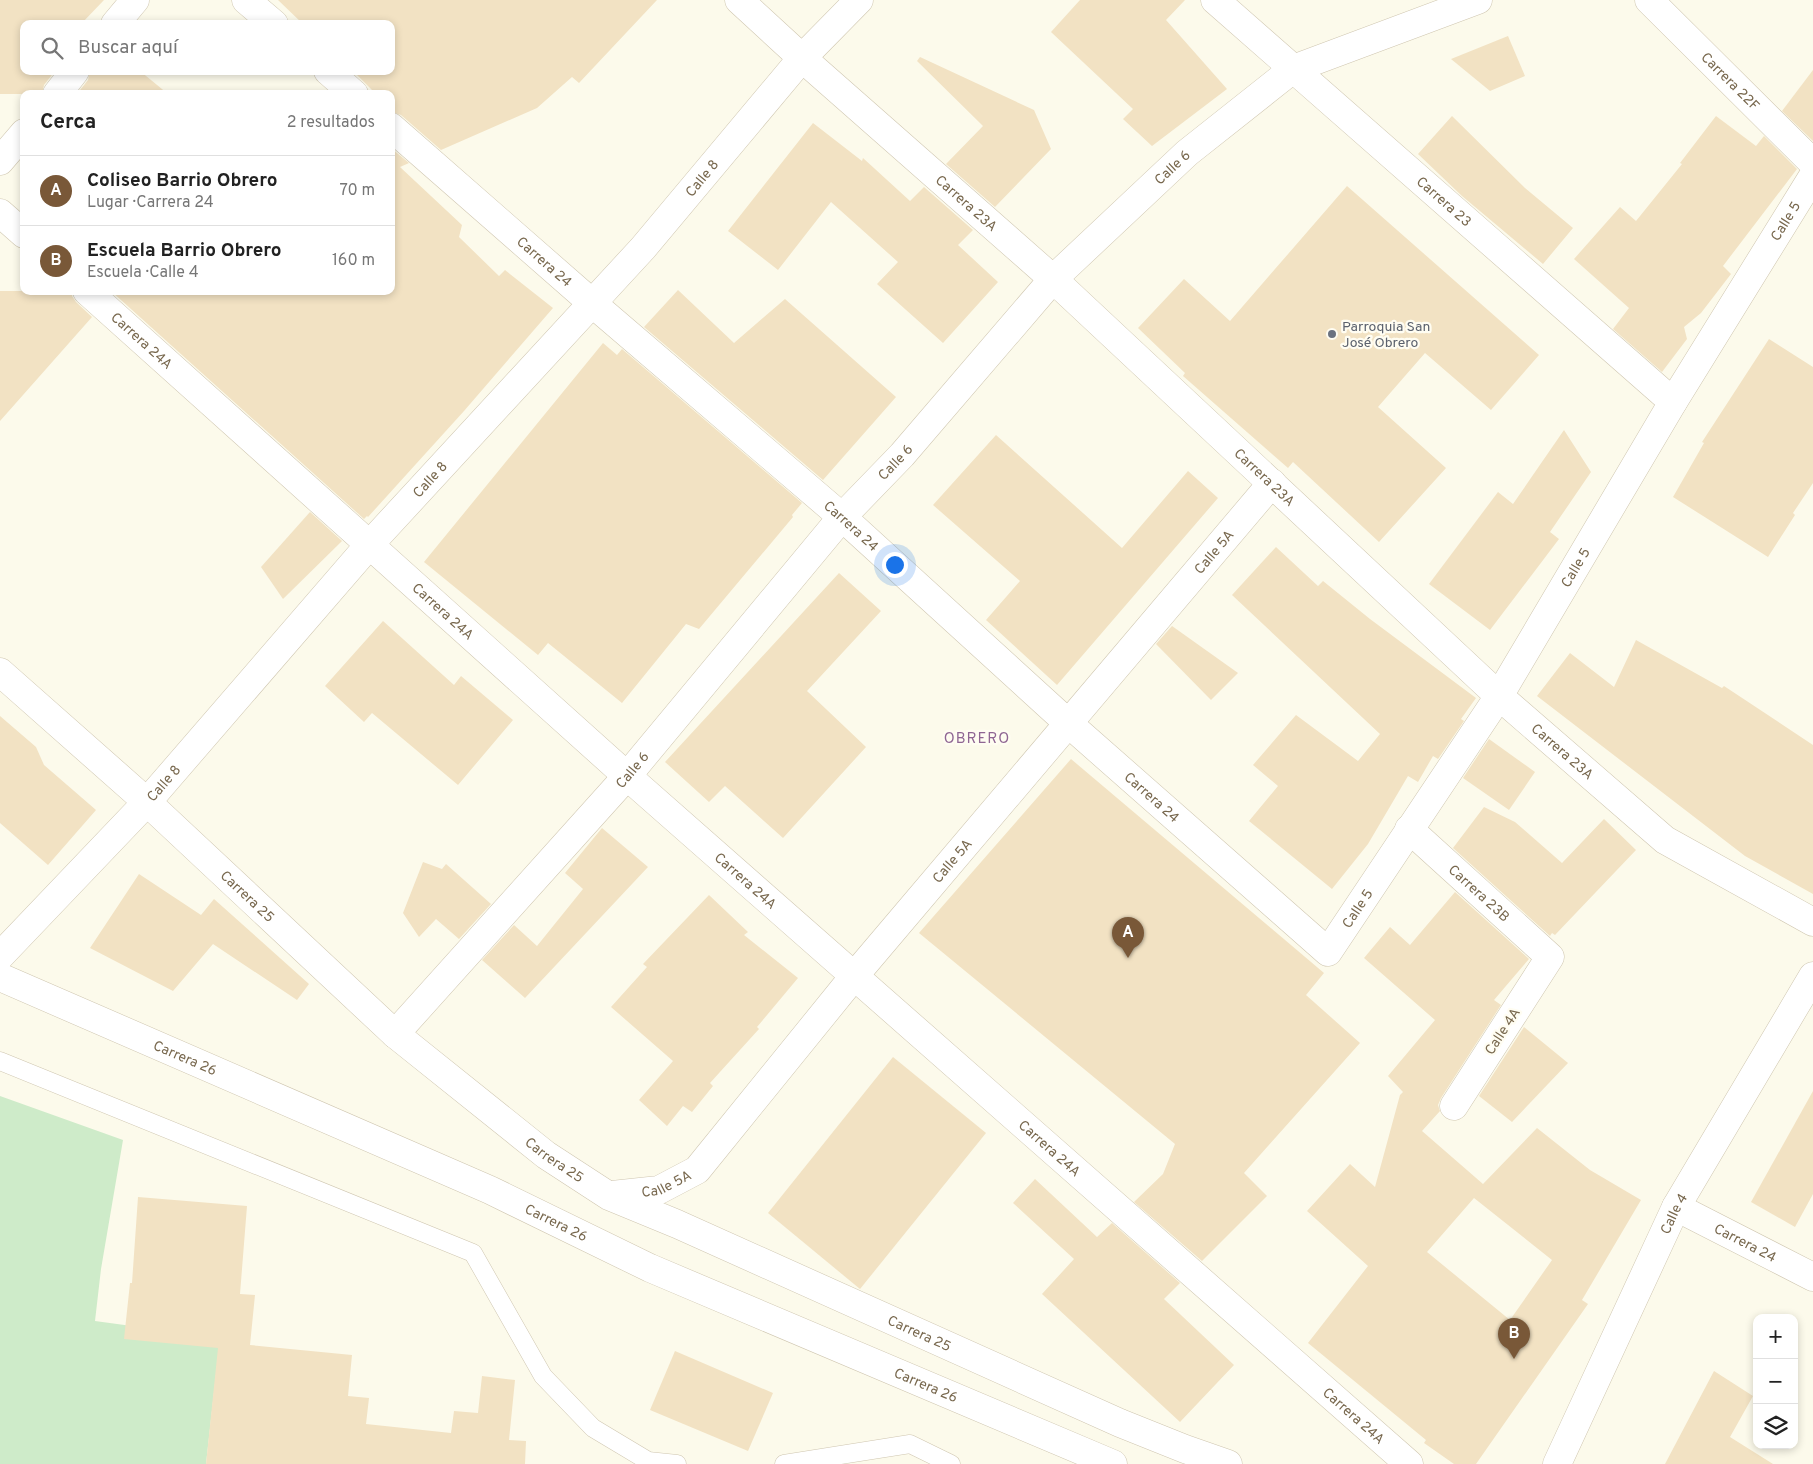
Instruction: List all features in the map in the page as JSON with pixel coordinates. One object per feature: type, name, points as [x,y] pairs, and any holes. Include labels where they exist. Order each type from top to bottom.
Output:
[{"type":"street","points":[[118,20],[135,0]]},
{"type":"street","points":[[246,0],[269,20]]},
{"type":"street","name":"Carrera 23A","points":[[740,0],[802,58],[1052,279],[1499,696],[1665,840],[1813,922]]},
{"type":"street","name":"Calle 8","points":[[0,956],[147,802],[370,544],[643,248],[802,58],[860,0]]},
{"type":"street","name":"Carrera 23","points":[[1215,0],[1672,402]]},
{"type":"street","name":"Calle 6","points":[[395,1034],[627,776],[842,516],[902,455],[1052,279],[1186,153],[1293,69],[1478,0]]},
{"type":"street","name":"Carrera 22F","points":[[1649,0],[1813,163]]},
{"type":"street","points":[[59,90],[73,75]]},
{"type":"street","points":[[333,75],[349,90]]},
{"type":"street","name":"Carrera 24","points":[[395,130],[842,516],[1068,722],[1328,952]]},
{"type":"street","points":[[0,161],[20,138]]},
{"type":"street","name":"Calle 5","points":[[1328,952],[1499,696],[1672,402],[1813,176]]},
{"type":"street","points":[[0,213],[20,230]]},
{"type":"street","name":"Carrera 24A","points":[[91,295],[627,776],[1409,1464]]},
{"type":"street","name":"Calle 5A","points":[[609,1196],[659,1190],[697,1170],[855,976],[1272,483]]},
{"type":"street","name":"Carrera 25","points":[[0,672],[147,802],[395,1034],[546,1155],[609,1196],[677,1224],[1120,1423],[1228,1464]]},
{"type":"street","name":"Carrera 23B","points":[[1410,829],[1550,957]]},
{"type":"street","name":"Calle 4A","points":[[1454,1106],[1550,957]]},
{"type":"street","name":"Calle 4","points":[[1557,1464],[1676,1207],[1813,976]]},
{"type":"street","name":"Carrera 26","points":[[0,978],[490,1190],[650,1268],[1113,1464]]},
{"type":"street","name":"Carrera 24","points":[[1676,1207],[1813,1277]]},
{"type":"lane","points":[[0,1061],[473,1253],[543,1376],[586,1421],[593,1428],[648,1461],[678,1464]]},
{"type":"lane","points":[[784,1464],[910,1444],[951,1464]]},
{"type":"green space","points":[[0,1096],[123,1140],[101,1269],[95,1321],[220,1338],[206,1464],[0,1464]]},
{"type":"building","points":[[0,0],[104,0],[85,20],[20,20],[20,75],[52,75],[44,85],[43,90],[20,90],[20,94],[0,94]]},
{"type":"building","points":[[278,0],[657,0],[579,83],[572,77],[537,108],[441,150],[401,115],[395,113],[395,90],[372,90],[357,75],[395,75],[395,20],[299,20]]},
{"type":"building","points":[[1080,0],[1185,0],[1166,20],[1227,89],[1152,146],[1123,119],[1133,109],[1051,32]]},
{"type":"building","points":[[1508,36],[1525,76],[1490,91],[1451,59]]},
{"type":"building","points":[[920,57],[1034,110],[1051,149],[995,207],[946,164],[983,126],[917,61]]},
{"type":"building","points":[[1813,70],[1813,141],[1782,111]]},
{"type":"building","points":[[89,75],[145,75],[163,90],[80,90],[88,80]]},
{"type":"building","points":[[1452,116],[1525,188],[1573,228],[1543,264],[1462,196],[1418,154]]},
{"type":"building","points":[[1716,116],[1756,146],[1764,136],[1797,169],[1723,266],[1731,274],[1701,313],[1684,327],[1687,339],[1662,372],[1613,329],[1629,308],[1574,259],[1620,207],[1636,221],[1682,164],[1680,163]]},
{"type":"building","points":[[813,123],[862,161],[863,158],[910,201],[924,187],[973,230],[958,245],[998,282],[943,343],[877,284],[898,262],[831,202],[778,270],[728,231]]},
{"type":"building","points":[[395,151],[409,163],[400,167],[462,225],[459,237],[499,276],[505,270],[553,308],[464,411],[368,517],[364,519],[115,295],[395,295]]},
{"type":"building","name":"Parroquia San José Obrero","points":[[1347,186],[1539,355],[1491,410],[1425,353],[1378,407],[1446,468],[1379,542],[1293,462],[1288,468],[1183,376],[1185,373],[1138,328],[1184,279],[1230,321]]},
{"type":"building","points":[[678,290],[734,343],[785,299],[896,397],[823,480],[644,327]]},
{"type":"building","points":[[0,291],[20,291],[20,295],[72,295],[76,302],[92,317],[0,421]]},
{"type":"building","points":[[1769,339],[1813,367],[1813,483],[1793,513],[1795,515],[1768,557],[1673,497],[1704,443],[1702,442]]},
{"type":"building","points":[[603,343],[617,355],[622,349],[802,503],[792,515],[793,517],[699,629],[686,624],[622,703],[548,643],[538,655],[424,562]]},
{"type":"building","points":[[1564,430],[1591,472],[1550,532],[1559,539],[1490,630],[1429,584],[1498,492],[1513,504]]},
{"type":"building","points":[[996,435],[1122,548],[1188,471],[1218,498],[1057,685],[986,620],[1020,581],[933,505]]},
{"type":"building","points":[[310,512],[342,541],[283,599],[261,567]]},
{"type":"building","points":[[1276,547],[1318,586],[1323,581],[1370,619],[1476,698],[1461,719],[1464,721],[1438,759],[1433,756],[1418,782],[1408,776],[1368,844],[1332,889],[1249,821],[1278,786],[1253,765],[1296,715],[1358,761],[1380,734],[1232,595]]},
{"type":"building","points":[[839,573],[881,611],[807,691],[866,747],[783,838],[725,786],[709,802],[665,762]]},
{"type":"building","points":[[383,621],[454,685],[461,676],[513,720],[458,785],[372,713],[364,722],[325,686]]},
{"type":"building","points":[[1172,626],[1238,673],[1211,700],[1156,644]]},
{"type":"building","points":[[1636,640],[1722,688],[1724,686],[1813,745],[1813,894],[1745,856],[1537,696],[1570,653],[1614,687]]},
{"type":"building","points":[[0,716],[36,747],[44,765],[96,810],[48,865],[0,823]]},
{"type":"building","points":[[1489,739],[1535,772],[1509,810],[1463,778]]},
{"type":"building","points":[[1071,759],[1324,973],[1306,995],[1360,1043],[1244,1173],[1267,1196],[1202,1261],[1134,1202],[1163,1174],[1175,1144],[919,933]]},
{"type":"building","points":[[1484,807],[1515,822],[1562,863],[1604,819],[1636,850],[1555,935],[1552,933],[1550,936],[1453,848]]},
{"type":"building","points":[[602,828],[648,867],[525,998],[482,960],[514,925],[537,946],[583,889],[565,873]]},
{"type":"building","points":[[423,862],[442,869],[446,864],[491,904],[459,939],[436,919],[419,937],[403,913]]},
{"type":"building","points":[[139,874],[201,915],[214,899],[309,984],[297,1000],[213,944],[173,991],[90,948]]},
{"type":"building","points":[[1455,892],[1529,959],[1494,1000],[1501,1005],[1441,1098],[1438,1105],[1440,1111],[1422,1131],[1483,1184],[1537,1128],[1590,1170],[1641,1200],[1582,1300],[1588,1304],[1476,1464],[1454,1464],[1424,1443],[1426,1440],[1308,1343],[1368,1266],[1307,1211],[1350,1164],[1375,1187],[1400,1095],[1403,1092],[1388,1076],[1435,1020],[1364,958],[1390,927],[1410,945]],"holes":[[[1474,1198],[1552,1260],[1510,1320],[1427,1252]]]},
{"type":"building","points":[[709,895],[748,932],[744,935],[798,978],[757,1027],[759,1029],[710,1083],[713,1086],[692,1112],[683,1106],[667,1126],[639,1100],[673,1061],[611,1007],[647,967],[643,964]]},
{"type":"building","points":[[1524,1027],[1568,1063],[1512,1122],[1479,1096]]},
{"type":"building","points":[[893,1057],[986,1133],[860,1289],[768,1213]]},
{"type":"building","points":[[1813,1091],[1813,1194],[1795,1227],[1751,1202]]},
{"type":"building","points":[[1035,1179],[1097,1237],[1112,1223],[1180,1283],[1164,1299],[1234,1365],[1180,1422],[1042,1294],[1074,1259],[1013,1203]]},
{"type":"building","points":[[138,1197],[247,1206],[240,1294],[255,1295],[250,1345],[352,1355],[348,1396],[369,1398],[366,1424],[451,1433],[454,1411],[478,1413],[482,1376],[515,1380],[509,1440],[526,1441],[525,1464],[206,1464],[218,1348],[124,1339],[130,1283],[132,1283]]},
{"type":"building","points":[[675,1351],[773,1393],[748,1451],[650,1410]]},
{"type":"building","points":[[1714,1371],[1753,1396],[1730,1437],[1773,1464],[1665,1464]]},
{"type":"place","name":"Parroquia San José Obrero","points":[[1332,334]]},
{"type":"place","name":"Coliseo Barrio Obrero","points":[[1128,958]]},
{"type":"place","name":"Escuela Barrio Obrero","points":[[1514,1359]]},
{"type":"district","name":"OBRERO","points":[[977,738]]}]
